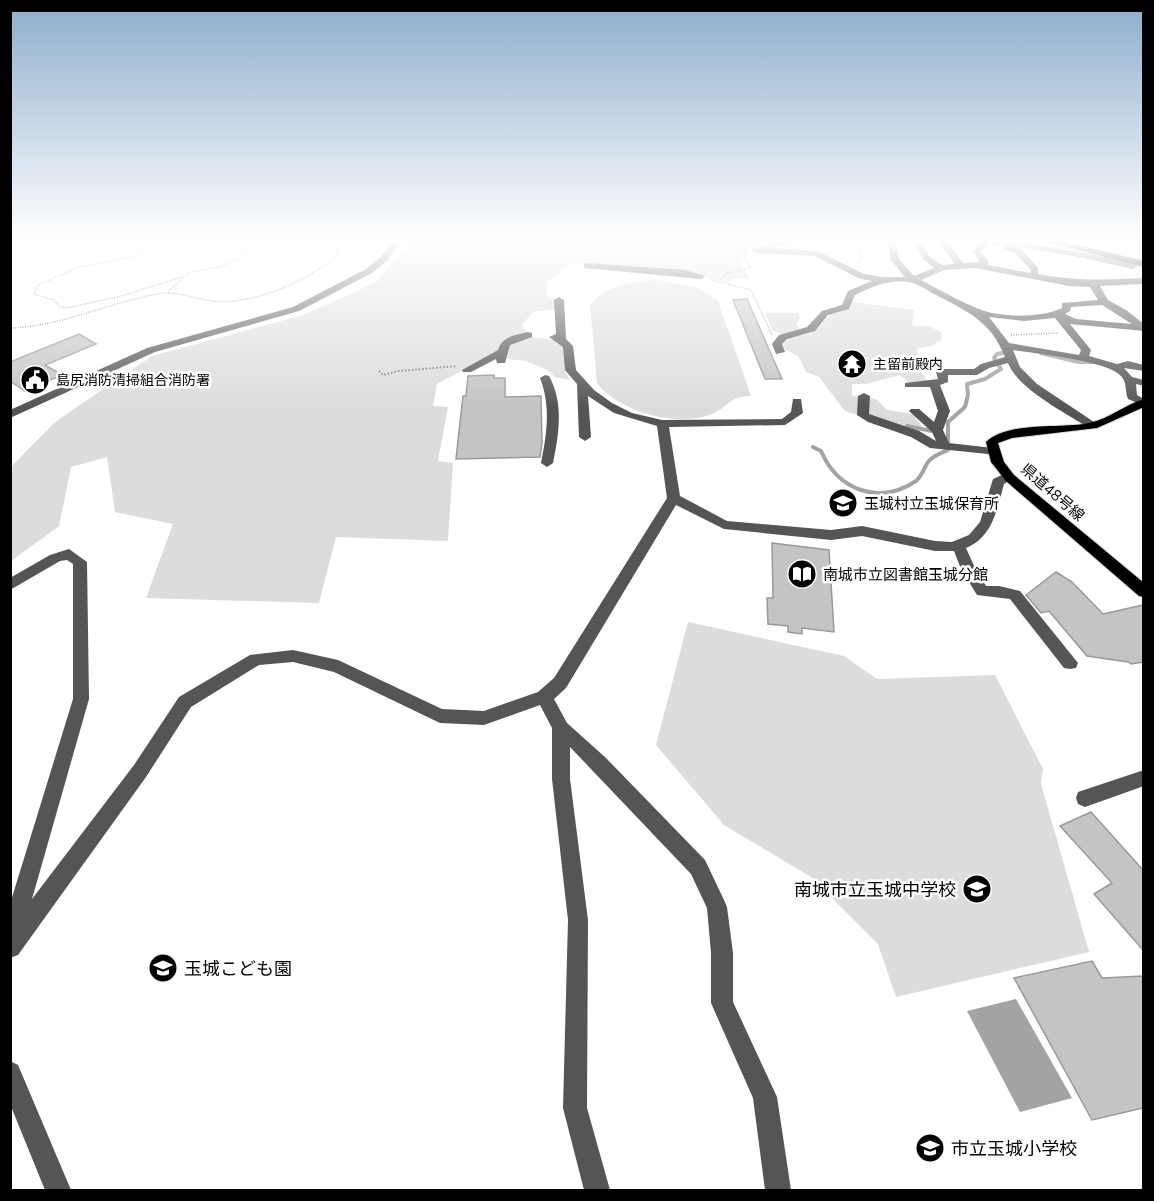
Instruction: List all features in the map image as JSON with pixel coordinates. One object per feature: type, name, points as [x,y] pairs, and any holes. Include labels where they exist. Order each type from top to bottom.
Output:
[{"type":"main road","points":[[993,452],[992,442],[997,438],[1014,434],[1053,432],[1093,426],[1123,414],[1143,402]]},
{"type":"main road","name":"県道48号線","points":[[993,452],[1008,477],[1141,586]]},
{"type":"street","points":[[10,415],[151,350],[257,322],[307,305],[324,295]]},
{"type":"street","points":[[779,348],[789,334],[811,329],[825,313],[846,307],[850,295]]},
{"type":"street","points":[[944,295],[979,313],[999,335],[1005,356],[1033,386],[1093,426]]},
{"type":"street","points":[[1100,295],[1104,302],[1128,316],[1142,328]]},
{"type":"street","points":[[559,300],[557,338],[569,347],[569,372],[572,378],[582,383],[609,408],[624,415],[662,424],[786,422],[797,413],[797,401]]},
{"type":"street","points":[[979,313],[1027,318],[1058,315],[1067,309],[1065,305],[1104,302]]},
{"type":"street","points":[[1058,315],[1074,322],[1142,328]]},
{"type":"street","points":[[1058,315],[1086,350],[1083,359]]},
{"type":"street","points":[[469,369],[502,356],[505,344],[528,335]]},
{"type":"street","points":[[909,385],[934,384],[944,380],[941,372],[945,370],[977,372],[1005,356],[1099,361],[1143,383]]},
{"type":"street","points":[[1143,368],[1128,364],[1120,366],[1132,397],[1143,402]]},
{"type":"street","points":[[545,378],[552,393],[553,411],[551,445],[547,463]]},
{"type":"street","points":[[582,383],[585,437]]},
{"type":"street","points":[[934,384],[944,411],[937,430]]},
{"type":"street","points":[[864,396],[863,415],[915,434],[934,445],[993,452]]},
{"type":"street","points":[[915,411],[937,430],[948,446]]},
{"type":"street","points":[[10,947],[140,771],[185,702],[256,659],[293,656],[338,666],[440,716],[484,718],[544,697],[560,683],[674,498],[662,424]]},
{"type":"street","points":[[674,498],[723,525],[831,535],[862,531],[935,546],[958,546],[974,538],[986,523],[998,482],[1008,477]]},
{"type":"street","points":[[958,546],[968,569],[982,591],[999,591],[1015,595],[1070,663]]},
{"type":"street","points":[[10,585],[55,558],[69,554],[80,562],[81,699],[10,941]]},
{"type":"street","points":[[544,697],[561,728],[600,764],[698,867],[717,907],[722,953],[722,1003],[765,1096],[778,1191]]},
{"type":"street","points":[[561,728],[561,779],[578,921],[575,1108],[597,1191]]},
{"type":"street","points":[[1085,798],[1143,778]]},
{"type":"street","points":[[10,1072],[58,1191]]},
{"type":"path","points":[[37,295],[54,300],[60,307],[67,308],[125,295]]},
{"type":"path","points":[[10,328],[64,321],[110,310],[153,295]]},
{"type":"path","points":[[183,295],[216,302],[232,302],[260,295]]},
{"type":"path","points":[[753,295],[779,348]]},
{"type":"path","points":[[999,335],[1061,333],[1072,330]]},
{"type":"path","points":[[379,371],[383,375],[441,366],[464,366],[469,369]]},
{"type":"shaded area","points":[[347,295],[547,295],[554,299],[556,309],[533,312],[522,325],[529,337],[558,340],[565,346],[565,372],[570,380],[555,377],[547,370],[526,361],[507,359],[508,352],[501,350],[437,384],[433,406],[448,407],[438,461],[453,463],[448,541],[336,537],[319,603],[146,598],[173,524],[115,512],[107,457],[71,467],[59,526],[11,561],[10,468],[55,422],[152,356],[306,314]]},
{"type":"shaded area","points":[[601,295],[709,295],[718,301],[751,396],[734,399],[714,413],[684,419],[651,415],[620,402],[597,383],[590,305]]},
{"type":"shaded area","points":[[852,302],[914,310],[912,326],[930,326],[942,333],[941,340],[933,345],[917,349],[918,365],[927,381],[909,383],[900,375],[866,384],[852,384],[852,396],[876,399],[887,410],[913,414],[921,425],[920,434],[845,411],[819,377],[806,372],[798,356],[784,349],[783,344],[786,341],[814,331],[830,315],[850,308]]},
{"type":"shaded area","points":[[765,313],[798,313],[800,318],[796,324],[800,329],[783,334],[773,331]]},
{"type":"shaded area","points":[[688,622],[844,656],[877,679],[995,675],[1043,769],[1041,784],[1089,952],[896,997],[878,944],[811,877],[724,825],[656,745]]},
{"type":"shaded area","points":[[1016,999],[1072,1098],[1020,1112],[967,1011]]},
{"type":"building","points":[[747,299],[782,379],[765,379],[733,300]]},
{"type":"building","points":[[79,334],[96,344],[45,365],[62,375],[25,391],[10,381],[10,362]]},
{"type":"building","points":[[494,375],[494,378],[505,378],[505,397],[541,396],[540,457],[456,459],[463,396],[466,396],[468,376]]},
{"type":"building","name":"南城市立図書館玉城分館","points":[[772,543],[829,550],[834,632],[802,628],[802,634],[788,632],[788,626],[768,624],[767,598],[773,598]]},
{"type":"building","points":[[1056,572],[1072,582],[1103,614],[1143,605],[1143,662],[1131,664],[1087,656],[1049,611],[1041,613],[1026,595]]},
{"type":"building","points":[[1091,812],[1143,870],[1143,950],[1094,894],[1112,883],[1060,826]]},
{"type":"building","points":[[1092,961],[1102,978],[1143,976],[1143,1108],[1092,1120],[1014,978]]},
{"type":"waterway","points":[[997,354],[1007,352]]},
{"type":"waterway","points":[[997,354],[1003,353]]},
{"type":"waterway","points":[[1047,354],[1041,353],[1079,362],[1092,362]]},
{"type":"waterway","points":[[813,447],[821,451],[828,465],[838,476],[861,490],[874,493],[888,492],[916,481],[932,458],[948,450],[948,422],[965,407],[968,395],[967,384],[985,379],[1001,369],[994,358],[997,354]]},
{"type":"waterway","points":[[907,426],[932,431]]},
{"type":"place","name":"主留前殿内","points":[[852,364]]},
{"type":"place","name":"島尻消防清掃組合消防署","points":[[35,380]]},
{"type":"place","name":"玉城村立玉城保育所","points":[[843,503]]},
{"type":"place","name":"南城市立図書館玉城分館","points":[[802,574]]},
{"type":"place","name":"南城市立玉城中学校","points":[[977,889]]},
{"type":"place","name":"玉城こども園","points":[[163,968]]},
{"type":"place","name":"市立玉城小学校","points":[[930,1148]]}]
